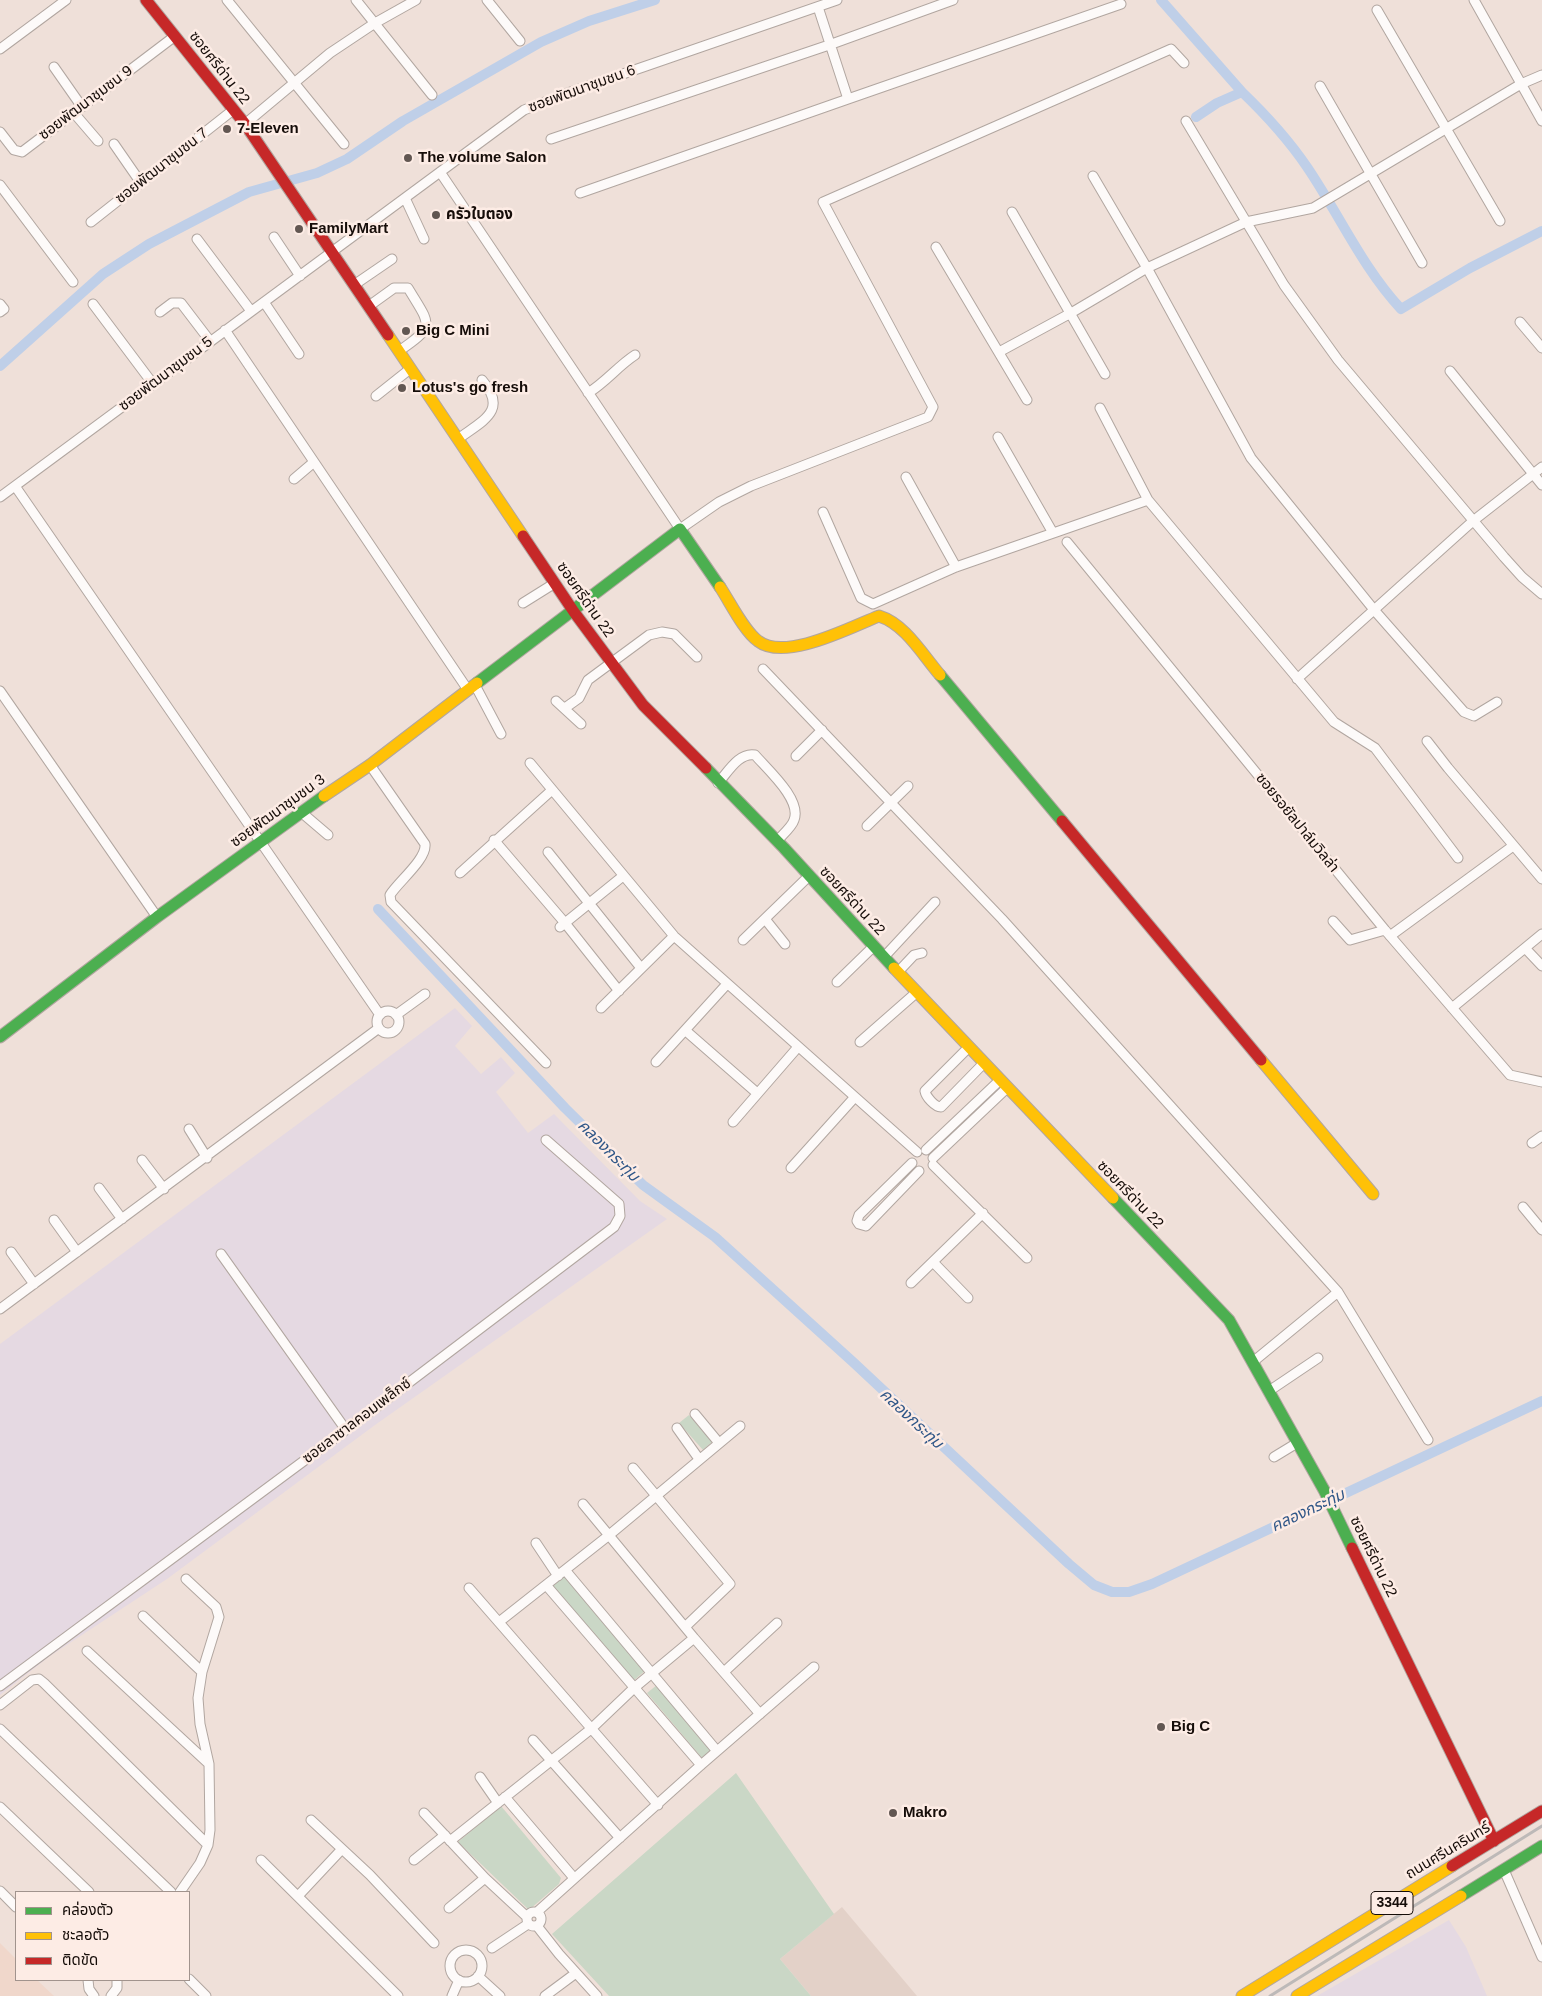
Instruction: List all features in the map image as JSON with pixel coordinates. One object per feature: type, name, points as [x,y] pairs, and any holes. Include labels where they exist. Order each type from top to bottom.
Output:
[{"type":"street","points":[[0,49],[66,0]]},
{"type":"street","name":"ซอยศรีด่าน 22","points":[[146,0],[245,124],[574,612],[643,705],[776,841],[1229,1320],[1254,1361],[1324,1490],[1494,1841]]},
{"type":"street","points":[[227,0],[344,144]]},
{"type":"street","points":[[356,0],[432,95]]},
{"type":"street","points":[[245,124],[330,53],[375,23],[416,0]]},
{"type":"street","points":[[487,0],[520,41]]},
{"type":"street","name":"ซอยพัฒนาชุมชน 6","points":[[333,253],[516,115],[533,105],[838,0]]},
{"type":"street","points":[[551,139],[829,45],[953,0]]},
{"type":"street","points":[[1474,0],[1542,121]]},
{"type":"street","points":[[580,193],[1121,4]]},
{"type":"street","points":[[818,7],[848,99]]},
{"type":"street","points":[[1377,10],[1500,221]]},
{"type":"street","name":"ซอยพัฒนาชุมชน 9","points":[[0,132],[14,150],[22,152],[175,36]]},
{"type":"street","points":[[680,530],[719,502],[751,486],[928,417],[932,413],[933,407],[823,202],[1171,49],[1184,63]]},
{"type":"street","points":[[54,67],[98,141]]},
{"type":"street","points":[[999,352],[1072,313],[1147,268],[1246,222],[1313,208],[1521,84],[1542,75]]},
{"type":"street","points":[[1320,86],[1422,263]]},
{"type":"street","name":"ซอยพัฒนาชุมชน 7","points":[[91,222],[233,110]]},
{"type":"street","points":[[1186,121],[1284,285],[1338,360],[1473,521],[1522,577],[1542,594]]},
{"type":"street","points":[[114,144],[141,182]]},
{"type":"street","points":[[440,172],[756,640],[769,648],[782,649],[815,640],[879,616],[889,619],[899,626],[1373,1194]]},
{"type":"street","points":[[1093,176],[1147,268],[1251,458],[1375,611],[1464,712],[1474,716],[1497,702]]},
{"type":"street","points":[[0,185],[72,282]]},
{"type":"street","points":[[405,198],[424,239]]},
{"type":"street","points":[[1012,212],[1072,313],[1105,374]]},
{"type":"street","points":[[274,236],[300,276]]},
{"type":"street","points":[[197,239],[252,311]]},
{"type":"street","points":[[936,247],[1027,400]]},
{"type":"street","name":"ซอยพัฒนาชุมชน 5","points":[[0,497],[210,341],[333,253]]},
{"type":"street","points":[[354,285],[392,259]]},
{"type":"street","points":[[369,306],[394,288],[408,288],[426,319],[426,329],[421,336],[399,351]]},
{"type":"street","points":[[264,302],[299,354]]},
{"type":"street","points":[[160,312],[172,303],[181,303],[210,341]]},
{"type":"street","points":[[0,304],[4,309],[0,312]]},
{"type":"street","points":[[93,304],[153,384]]},
{"type":"street","points":[[1520,322],[1542,348]]},
{"type":"street","points":[[226,330],[314,462],[501,734]]},
{"type":"street","points":[[588,393],[602,384],[624,362],[635,355]]},
{"type":"street","points":[[376,396],[410,369]]},
{"type":"street","points":[[1450,370],[1542,485]]},
{"type":"street","points":[[458,439],[488,417],[494,409],[495,402],[491,390],[482,380]]},
{"type":"street","points":[[1100,408],[1148,500],[1334,722],[1375,748],[1458,858]]},
{"type":"street","points":[[998,437],[1053,533]]},
{"type":"street","points":[[294,479],[314,462]]},
{"type":"street","points":[[1297,679],[1375,611],[1473,521],[1542,467]]},
{"type":"street","points":[[906,477],[956,567]]},
{"type":"street","points":[[15,486],[380,1015]]},
{"type":"street","points":[[823,512],[861,598],[866,602],[874,604],[956,567],[1148,500]]},
{"type":"street","name":"ซอยพัฒนาชุมชน 3","points":[[0,1037],[157,917],[301,812],[370,765],[680,530]]},
{"type":"street","name":"ซอยรอยัลปาล์มวิลล่า","points":[[1067,542],[1388,933],[1510,1075],[1542,1082]]},
{"type":"street","points":[[523,603],[555,583]]},
{"type":"street","points":[[565,708],[579,698],[588,680],[649,635],[662,632],[674,634],[697,657]]},
{"type":"street","points":[[763,669],[1002,918],[1338,1292],[1428,1440]]},
{"type":"street","points":[[0,691],[157,917]]},
{"type":"street","points":[[556,701],[581,724]]},
{"type":"street","points":[[796,756],[822,730]]},
{"type":"street","points":[[1428,741],[1542,879]]},
{"type":"street","points":[[718,783],[742,757],[755,755],[793,800],[796,811],[794,822],[776,841]]},
{"type":"street","points":[[530,763],[674,936],[854,1098],[933,1161],[1027,1258]]},
{"type":"street","points":[[370,765],[420,835],[426,849],[423,856],[394,889],[390,896],[391,902],[546,1063]]},
{"type":"street","points":[[867,826],[908,786]]},
{"type":"street","points":[[460,873],[494,840],[552,790]]},
{"type":"street","points":[[301,812],[328,835]]},
{"type":"street","points":[[494,840],[562,925],[619,991]]},
{"type":"street","points":[[1333,921],[1350,940],[1388,933],[1513,846]]},
{"type":"street","points":[[548,852],[641,968]]},
{"type":"street","points":[[562,925],[623,876]]},
{"type":"street","points":[[743,940],[809,876]]},
{"type":"street","points":[[884,957],[935,902]]},
{"type":"street","points":[[765,919],[785,944]]},
{"type":"street","points":[[1452,1008],[1542,934]]},
{"type":"street","points":[[601,1008],[674,936]]},
{"type":"street","points":[[837,982],[874,946]]},
{"type":"street","points":[[1526,948],[1542,966]]},
{"type":"street","points":[[898,972],[914,955],[922,953]]},
{"type":"street","points":[[656,1062],[727,984]]},
{"type":"street","points":[[860,1042],[917,992]]},
{"type":"street","points":[[396,1015],[425,994]]},
{"type":"street","points":[[379,1028],[380,1015],[386,1012],[396,1015]]},
{"type":"street","points":[[379,1028],[388,1033],[395,1031],[399,1022],[396,1015]]},
{"type":"street","points":[[0,1309],[207,1158],[379,1028]]},
{"type":"street","points":[[686,1031],[757,1094]]},
{"type":"street","points":[[733,1122],[798,1047]]},
{"type":"street","points":[[969,1047],[925,1091],[926,1095],[937,1106],[941,1107],[984,1063]]},
{"type":"street","points":[[1004,1084],[933,1161],[929,1170],[919,1171],[866,1226],[858,1224],[859,1215],[912,1163],[921,1151],[1004,1084]]},
{"type":"street","points":[[791,1168],[854,1098]]},
{"type":"street","points":[[189,1129],[207,1158]]},
{"type":"street","points":[[1532,1143],[1542,1136]]},
{"type":"street","name":"ซอยลาซาลคอมเพล็กซ์","points":[[0,1686],[346,1430],[614,1227],[620,1216],[619,1204],[546,1140]]},
{"type":"street","points":[[142,1160],[164,1189]]},
{"type":"street","points":[[912,1163],[919,1171]]},
{"type":"street","points":[[99,1188],[122,1219]]},
{"type":"street","points":[[1524,1206],[1542,1230]]},
{"type":"street","points":[[911,1283],[983,1214]]},
{"type":"street","points":[[54,1220],[77,1252]]},
{"type":"street","points":[[11,1252],[34,1284]]},
{"type":"street","points":[[221,1254],[346,1430]]},
{"type":"street","points":[[933,1262],[968,1298]]},
{"type":"street","points":[[1254,1361],[1338,1292]]},
{"type":"street","points":[[1269,1391],[1318,1358]]},
{"type":"street","points":[[695,1414],[718,1444]]},
{"type":"street","points":[[498,1622],[608,1536],[699,1458],[740,1426]]},
{"type":"street","points":[[677,1428],[699,1458]]},
{"type":"street","points":[[1274,1457],[1297,1443]]},
{"type":"street","points":[[634,1468],[730,1584],[686,1627]]},
{"type":"street","points":[[583,1504],[608,1536],[760,1714]]},
{"type":"street","points":[[536,1543],[652,1673],[717,1751]]},
{"type":"street","points":[[181,1891],[200,1862],[208,1845],[211,1807],[209,1764],[198,1710],[202,1672],[218,1627],[219,1612],[186,1579]]},
{"type":"street","points":[[546,1585],[701,1765]]},
{"type":"street","points":[[469,1588],[658,1804]]},
{"type":"street","points":[[143,1616],[202,1672]]},
{"type":"street","points":[[724,1672],[778,1623]]},
{"type":"street","points":[[414,1860],[501,1800],[552,1760],[591,1729],[634,1688],[694,1638]]},
{"type":"street","points":[[87,1651],[209,1764]]},
{"type":"street","points":[[531,1922],[532,1912],[537,1912],[814,1667]]},
{"type":"street","points":[[0,1705],[32,1680],[44,1682],[208,1845]]},
{"type":"street","points":[[0,1729],[170,1891]]},
{"type":"street","points":[[534,1740],[620,1838]]},
{"type":"street","points":[[480,1777],[574,1878]]},
{"type":"street","points":[[0,1807],[88,1891]]},
{"type":"street","name":"ถนนศรีนครินทร์","points":[[1242,1996],[1542,1811]]},
{"type":"street","points":[[424,1812],[485,1878],[531,1922],[597,1996]]},
{"type":"street","points":[[311,1820],[434,1943]]},
{"type":"street","name":"3344","points":[[1297,1996],[1542,1846]]},
{"type":"street","points":[[298,1896],[342,1849]]},
{"type":"street","points":[[262,1860],[398,1996]]},
{"type":"street","points":[[1504,1870],[1542,1957]]},
{"type":"street","points":[[449,1908],[485,1878]]},
{"type":"street","points":[[0,1892],[15,1906]]},
{"type":"street","points":[[492,1948],[531,1922],[541,1920],[537,1912]]},
{"type":"street","points":[[462,1951],[472,1951],[479,1958],[482,1967],[478,1976],[469,1981],[459,1980],[452,1974],[450,1965],[454,1956],[462,1951]]},
{"type":"street","points":[[545,1996],[576,1973]]},
{"type":"street","points":[[478,1976],[500,1996]]},
{"type":"street","points":[[190,1980],[206,1996]]},
{"type":"street","points":[[452,1996],[459,1980]]},
{"type":"street","points":[[88,1981],[89,1989],[94,1996]]},
{"type":"street","points":[[111,1996],[117,1988],[117,1981]]},
{"type":"shaded area","points":[[455,1008],[472,1026],[455,1046],[481,1074],[501,1057],[515,1073],[496,1092],[528,1133],[554,1114],[640,1201],[667,1219],[375,1425],[167,1579],[50,1656],[0,1695],[0,1344]]},
{"type":"shaded area","points":[[842,1907],[917,1996],[811,1996],[780,1959]]},
{"type":"shaded area","points":[[1449,1920],[1466,1947],[1487,1996],[1317,1996]]},
{"type":"shaded area","points":[[0,1943],[15,1958],[15,1981],[38,1981],[54,1996],[0,1996]]},
{"type":"green space","points":[[689,1415],[712,1442],[703,1450],[679,1423]]},
{"type":"green space","points":[[564,1576],[646,1670],[633,1681],[552,1587]]},
{"type":"green space","points":[[657,1685],[712,1750],[702,1758],[647,1693]]},
{"type":"green space","points":[[736,1773],[834,1914],[780,1959],[811,1996],[609,1996],[552,1934]]},
{"type":"green space","points":[[501,1806],[561,1878],[559,1884],[529,1910],[458,1842]]},
{"type":"waterway","points":[[0,366],[103,274],[149,244],[249,192],[317,173],[347,159],[403,121],[541,42],[589,21],[655,0]]},
{"type":"waterway","points":[[1161,0],[1242,92]]},
{"type":"waterway","points":[[1196,117],[1217,103],[1242,92],[1260,109],[1300,157],[1374,276],[1401,309],[1470,268],[1542,231]]},
{"type":"waterway","name":"คลองกระทุ่ม","points":[[378,909],[565,1108],[643,1185],[715,1237],[1094,1585],[1112,1592],[1129,1592],[1152,1584],[1542,1401]]},
{"type":"railway","points":[[1270,1996],[1542,1826]]},
{"type":"traffic: fast","points":[[477,683],[680,529],[720,587]]},
{"type":"traffic: fast","points":[[940,675],[1062,821]]},
{"type":"traffic: fast","points":[[706,768],[784,848],[894,968]]},
{"type":"traffic: fast","points":[[0,1037],[157,917],[324,796]]},
{"type":"traffic: fast","points":[[1113,1198],[1229,1320],[1324,1490],[1352,1548]]},
{"type":"traffic: fast","points":[[1461,1896],[1542,1846]]},
{"type":"traffic: slow","points":[[388,335],[523,536]]},
{"type":"traffic: slow","points":[[720,587],[753,636],[758,641],[770,646],[784,648],[818,641],[879,616],[888,620],[905,633],[940,675]]},
{"type":"traffic: slow","points":[[324,796],[370,765],[477,683]]},
{"type":"traffic: slow","points":[[894,968],[1113,1198]]},
{"type":"traffic: slow","points":[[1261,1060],[1373,1194]]},
{"type":"traffic: slow","points":[[1242,1996],[1452,1866]]},
{"type":"traffic: slow","points":[[1297,1996],[1461,1896]]},
{"type":"traffic: jam","points":[[146,0],[245,124],[388,335]]},
{"type":"traffic: jam","points":[[523,536],[574,612],[643,705],[706,768]]},
{"type":"traffic: jam","points":[[1062,821],[1261,1060]]},
{"type":"traffic: jam","points":[[1352,1548],[1494,1841]]},
{"type":"traffic: jam","points":[[1452,1866],[1542,1811]]},
{"type":"place","name":"7-Eleven","points":[[227,129]]},
{"type":"place","name":"The volume Salon","points":[[408,158]]},
{"type":"place","name":"ครัวใบตอง","points":[[436,215]]},
{"type":"place","name":"FamilyMart","points":[[299,229]]},
{"type":"place","name":"Big C Mini","points":[[406,331]]},
{"type":"place","name":"Lotus's go fresh","points":[[402,388]]},
{"type":"place","name":"Big C","points":[[1161,1727]]},
{"type":"place","name":"Makro","points":[[893,1813]]}]
